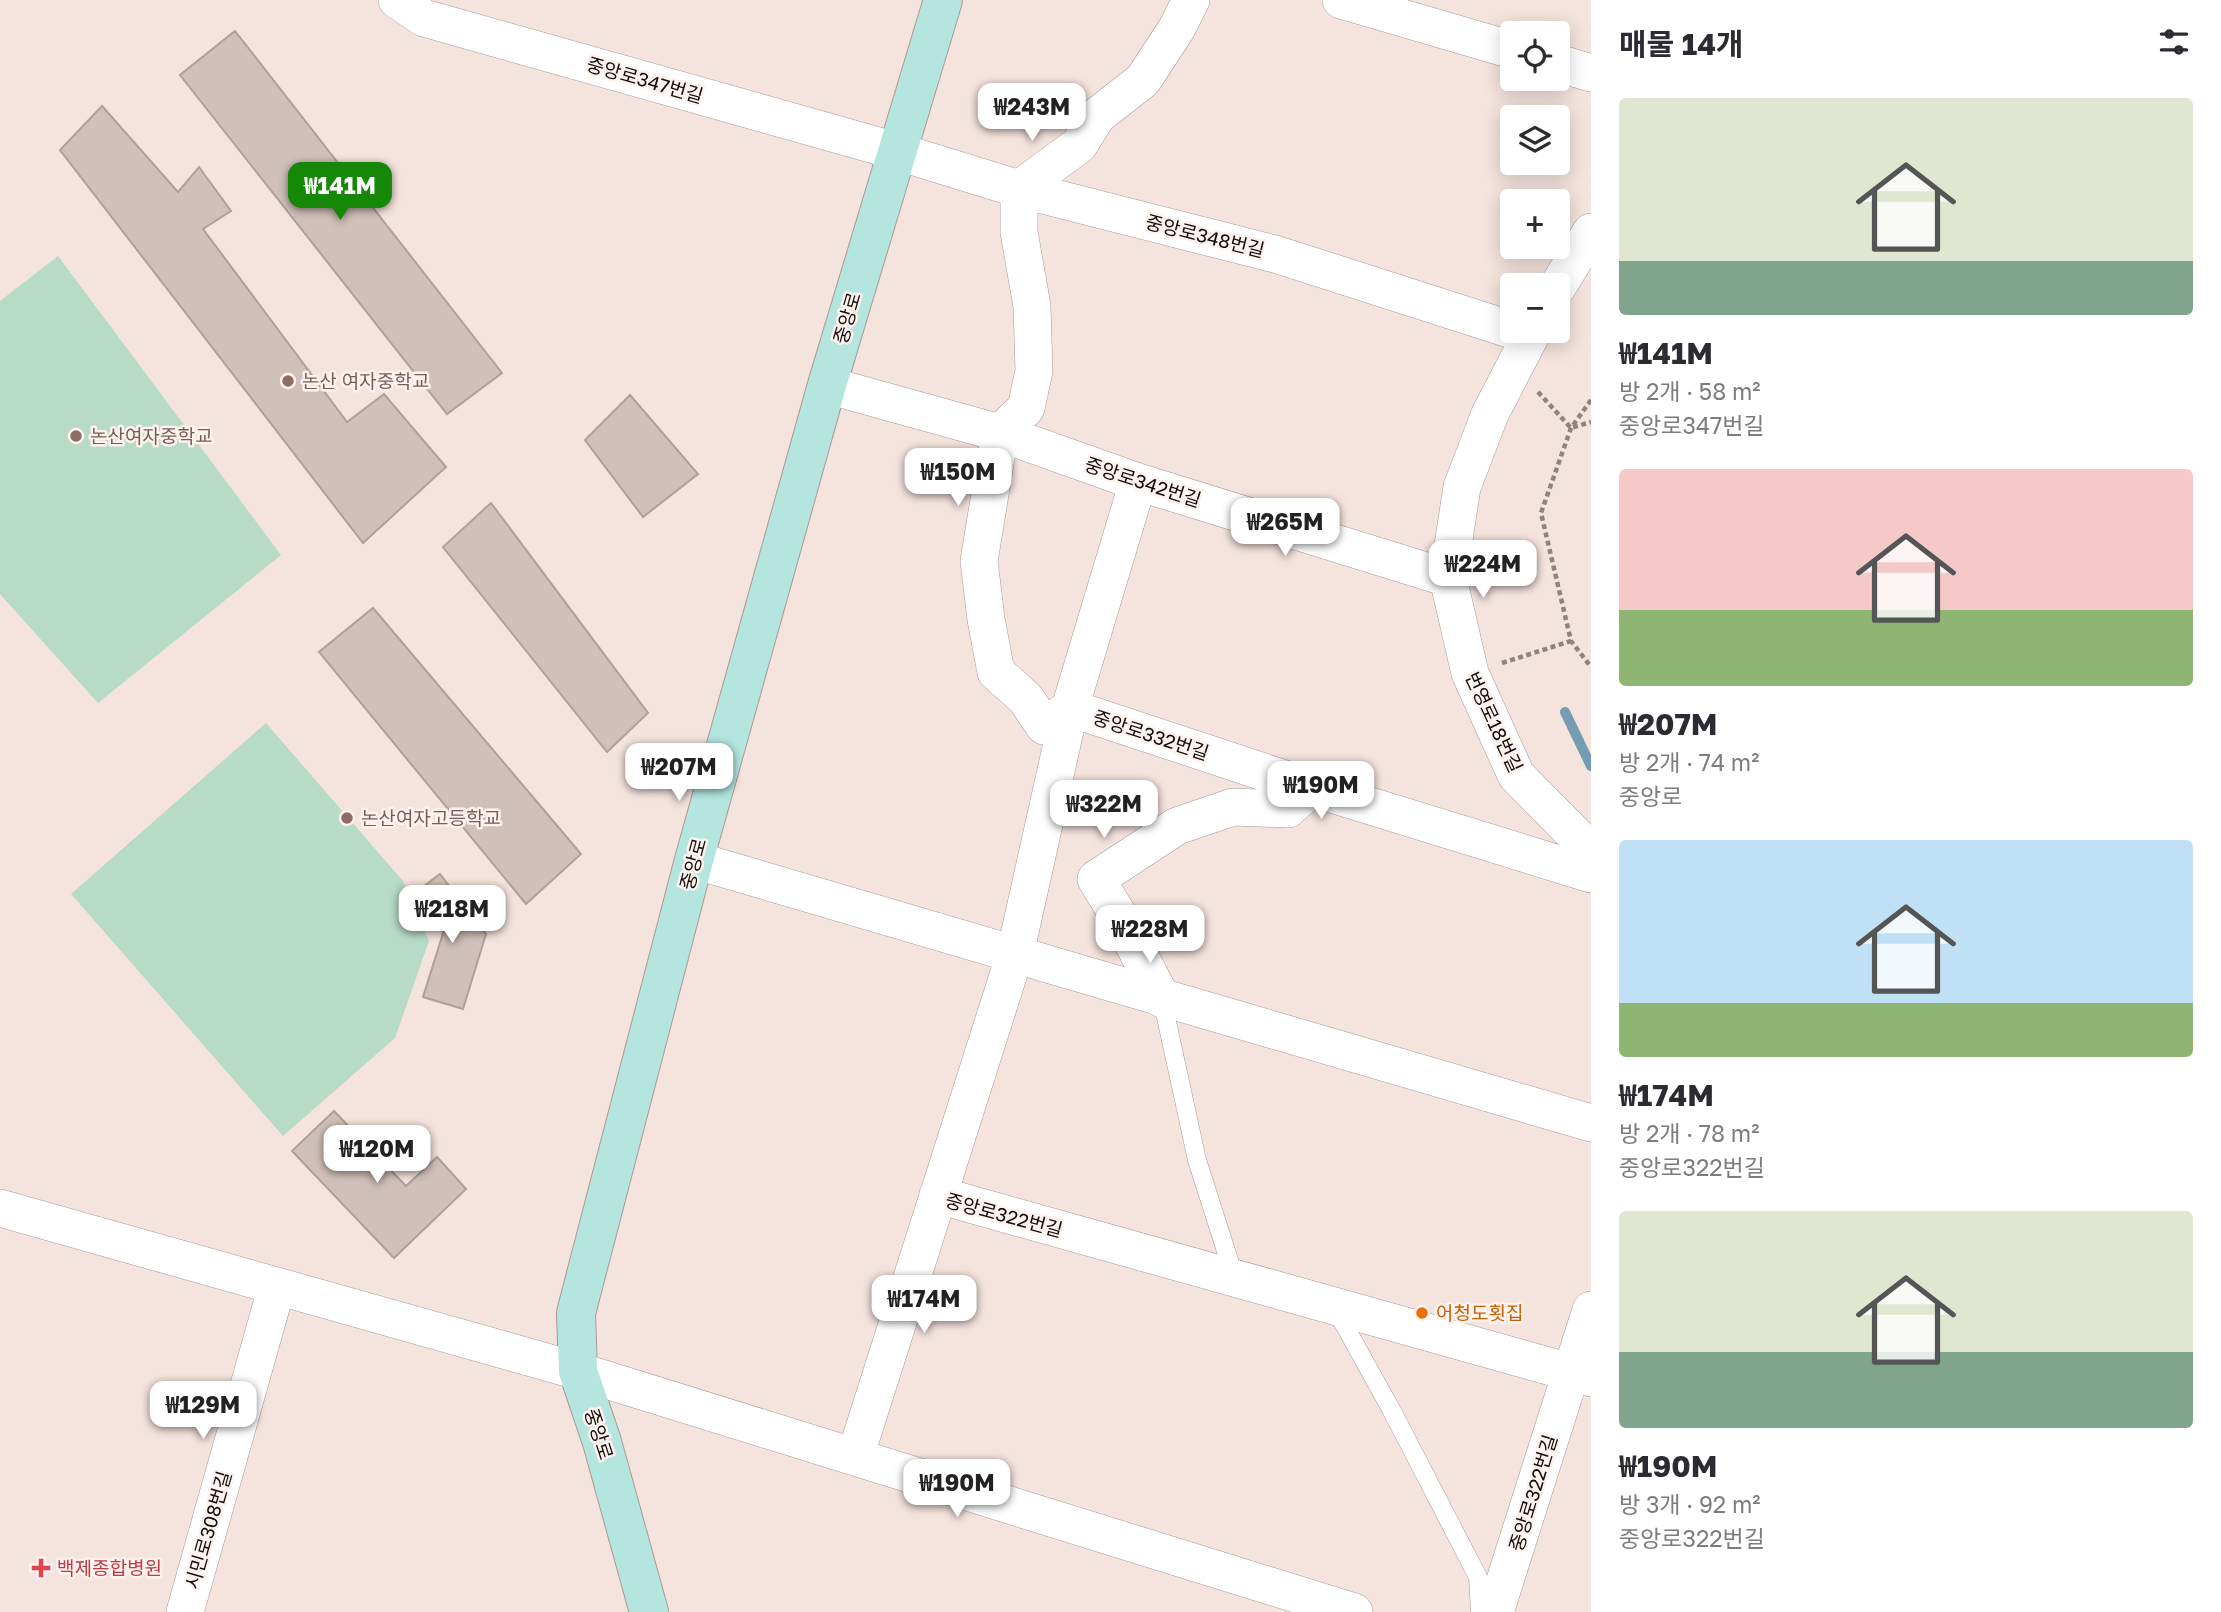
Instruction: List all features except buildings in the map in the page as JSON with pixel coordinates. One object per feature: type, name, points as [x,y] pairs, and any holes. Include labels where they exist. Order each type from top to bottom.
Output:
[{"type":"street","name":"중앙로347번길","points":[[397,0],[424,18],[896,151]]},
{"type":"street","name":"중앙로","points":[[649,1612],[602,1442],[578,1371],[576,1312],[694,860],[827,385],[943,0]]},
{"type":"street","points":[[1138,482],[1070,708],[1044,726],[1026,699],[996,672],[979,561],[1000,433],[1026,408],[1034,371],[1032,306],[1019,232],[1019,189],[1079,145],[1097,116],[1143,80],[1177,28],[1191,0]]},
{"type":"street","points":[[1341,0],[1500,46]]},
{"type":"street","points":[[1570,67],[1591,73]]},
{"type":"street","name":"중앙로348번길","points":[[896,151],[1019,189],[1275,254],[1500,332]]},
{"type":"street","points":[[1566,273],[1591,232]]},
{"type":"street","name":"번영로18번길","points":[[1519,343],[1462,487],[1448,578],[1470,673],[1516,775],[1591,851]]},
{"type":"street","name":"중앙로342번길","points":[[827,385],[1000,433],[1138,482],[1448,578]]},
{"type":"street","name":"중앙로332번길","points":[[938,1195],[1015,954],[1070,708],[1312,788],[1591,874]]},
{"type":"street","points":[[1162,999],[1120,918],[1096,879],[1177,826],[1233,807],[1288,809],[1312,788]]},
{"type":"street","points":[[694,860],[1162,999],[1591,1122]]},
{"type":"street","name":"중앙로322번길","points":[[855,1457],[938,1195],[1581,1376],[1495,1612]]},
{"type":"street","points":[[0,1208],[578,1371],[1354,1612]]},
{"type":"street","name":"시민로308번길","points":[[185,1612],[277,1286]]},
{"type":"street","points":[[1581,1376],[1591,1310]]},
{"type":"lane","points":[[1162,999],[1197,1160],[1235,1279]]},
{"type":"lane","points":[[1335,1307],[1392,1410],[1478,1577],[1480,1612]]},
{"type":"path","points":[[1523,343],[1572,428]]},
{"type":"path","points":[[1591,400],[1572,428],[1541,513],[1571,641],[1591,667]]},
{"type":"path","points":[[1572,428],[1591,422]]},
{"type":"path","points":[[1470,673],[1571,641]]},
{"type":"green space","points":[[58,256],[281,555],[98,703],[0,594],[0,301]]},
{"type":"green space","points":[[266,723],[403,881],[429,941],[395,1038],[283,1136],[71,894]]},
{"type":"waterway","points":[[1565,712],[1591,766]]},
{"type":"place","name":"논산 여자중학교","points":[[288,381]]},
{"type":"place","name":"논산여자중학교","points":[[76,436]]},
{"type":"place","name":"논산여자고등학교","points":[[347,818]]},
{"type":"place","name":"어청도횟집","points":[[1422,1313]]},
{"type":"place","name":"백제종합병원","points":[[41,1568]]}]
